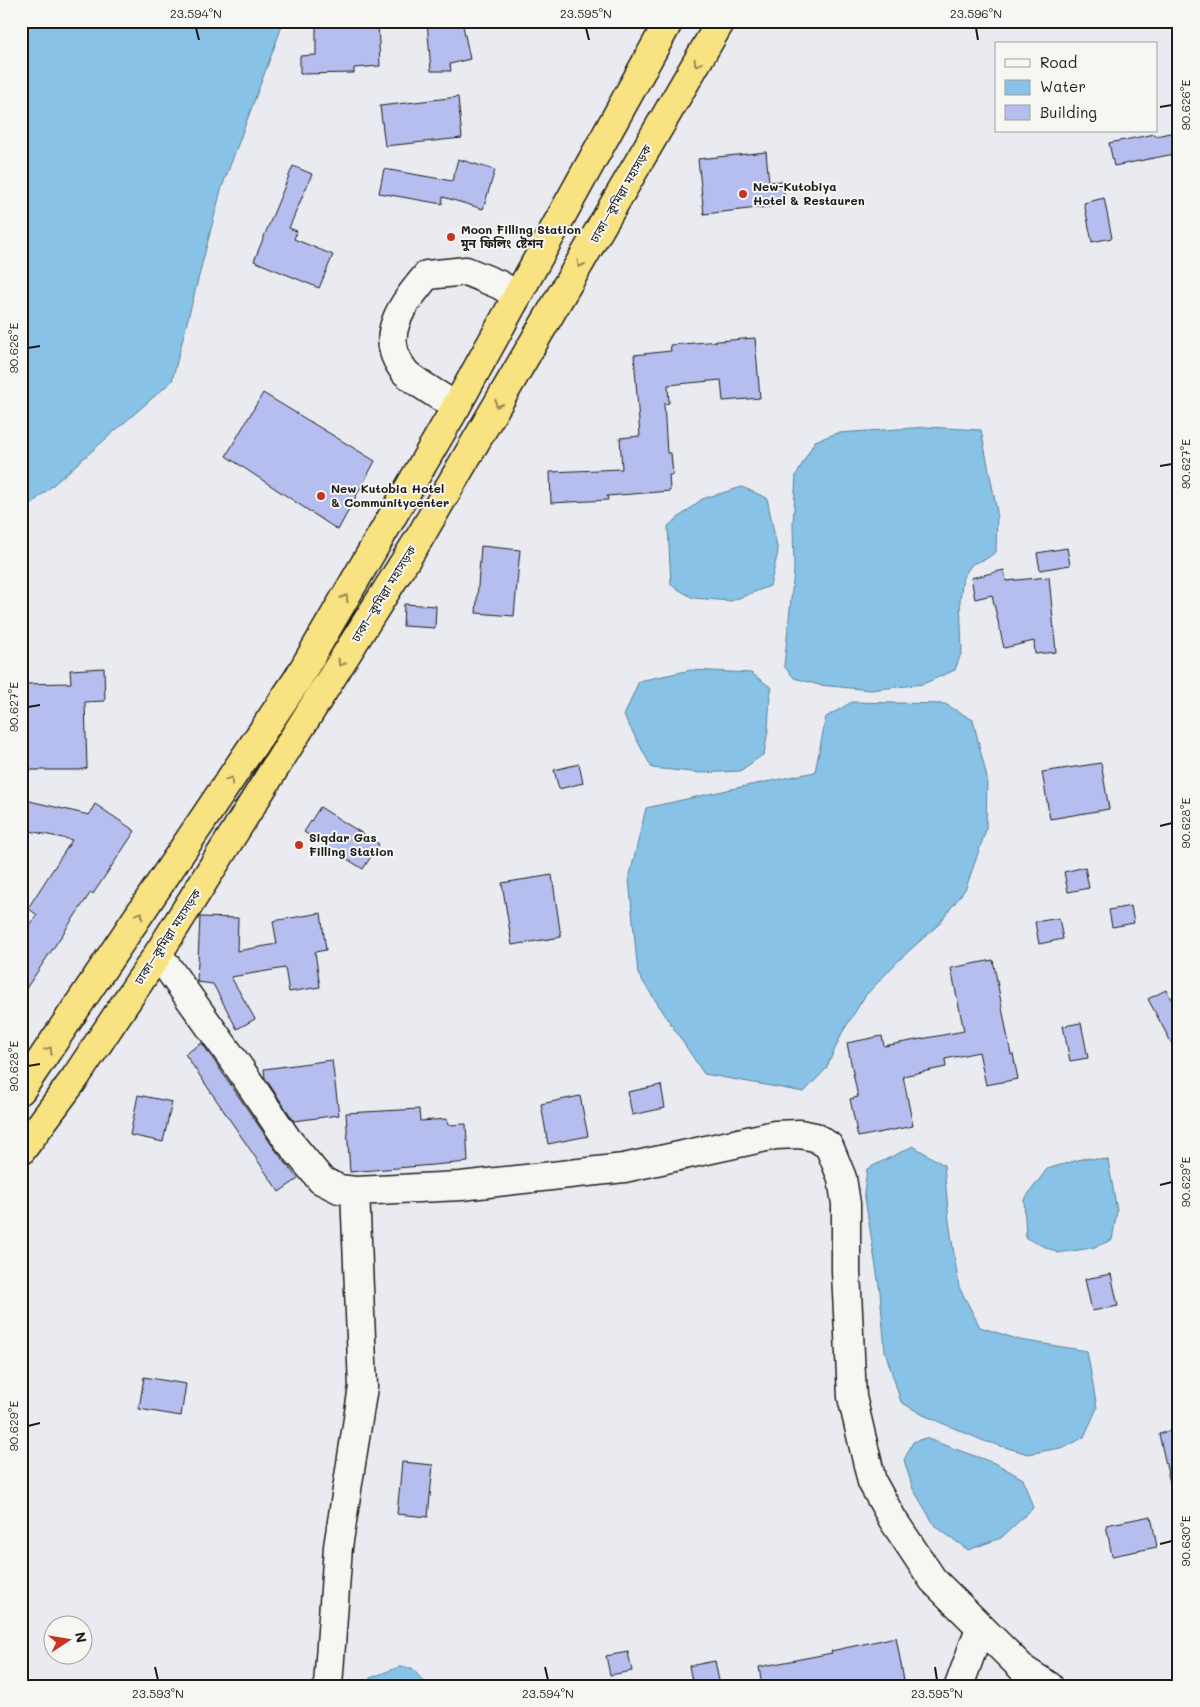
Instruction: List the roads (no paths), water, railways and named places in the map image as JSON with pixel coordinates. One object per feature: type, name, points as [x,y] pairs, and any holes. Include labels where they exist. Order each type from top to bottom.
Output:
[{"type":"highway","points":[[21,1090],[297,680],[456,407],[669,21]]},
{"type":"highway","name":"ঢাকা–কুমিল্লা মহাসড়ক","points":[[21,1150],[75,1078],[158,954],[420,537],[722,21]]},
{"type":"street","points":[[456,407],[406,373],[392,349],[395,320],[410,295],[427,275],[466,271],[500,285],[517,296]]},
{"type":"street","points":[[158,954],[287,1139],[321,1180],[339,1189],[355,1191],[461,1186],[624,1168],[775,1134],[800,1134],[815,1137],[829,1146],[842,1178],[846,1204],[846,1271],[852,1397],[872,1482],[893,1520],[933,1580],[1024,1670],[1049,1686]]},
{"type":"street","points":[[328,1686],[338,1548],[363,1386],[355,1191]]},
{"type":"street","points":[[959,1686],[980,1628]]},
{"type":"water","points":[[21,21],[284,21],[221,190],[172,381],[21,513]]},
{"type":"water","points":[[928,427],[981,430],[997,511],[996,552],[986,559],[972,564],[963,577],[960,600],[962,651],[955,670],[923,684],[871,690],[819,685],[794,678],[784,666],[794,571],[793,524],[796,475],[815,441],[838,433]]},
{"type":"water","points":[[742,487],[767,498],[778,552],[770,586],[731,601],[693,598],[671,585],[668,526],[702,499]]},
{"type":"water","points":[[691,670],[751,673],[772,688],[764,754],[740,771],[701,773],[652,768],[624,716],[639,681]]},
{"type":"water","points":[[852,702],[945,704],[973,720],[987,778],[986,830],[966,888],[939,924],[899,960],[865,996],[842,1033],[826,1069],[804,1092],[704,1074],[638,974],[629,879],[646,808],[815,772],[826,717]]},
{"type":"water","points":[[913,1146],[944,1165],[949,1221],[959,1287],[980,1327],[1020,1340],[1087,1351],[1097,1408],[1084,1437],[1066,1447],[1028,1454],[984,1441],[923,1415],[901,1402],[885,1351],[880,1292],[864,1192],[867,1169]]},
{"type":"water","points":[[1085,1158],[1108,1160],[1117,1211],[1112,1240],[1092,1248],[1058,1253],[1026,1238],[1024,1200],[1047,1169]]},
{"type":"water","points":[[925,1438],[997,1464],[1023,1479],[1033,1508],[1001,1538],[968,1550],[935,1526],[913,1489],[904,1460],[913,1442]]},
{"type":"water","points":[[399,1667],[412,1668],[427,1686],[367,1686],[370,1678]]},
{"type":"place","name":"New-Kutobiya Hotel & Restauren","points":[[743,194]]},
{"type":"place","name":"Moon Filling Station মুন ফিলিং ষ্টেশন","points":[[451,237]]},
{"type":"place","name":"New Kutobia Hotel & Communitycenter","points":[[321,496]]},
{"type":"place","name":"Siqdar Gas Filling Station","points":[[299,845]]}]
